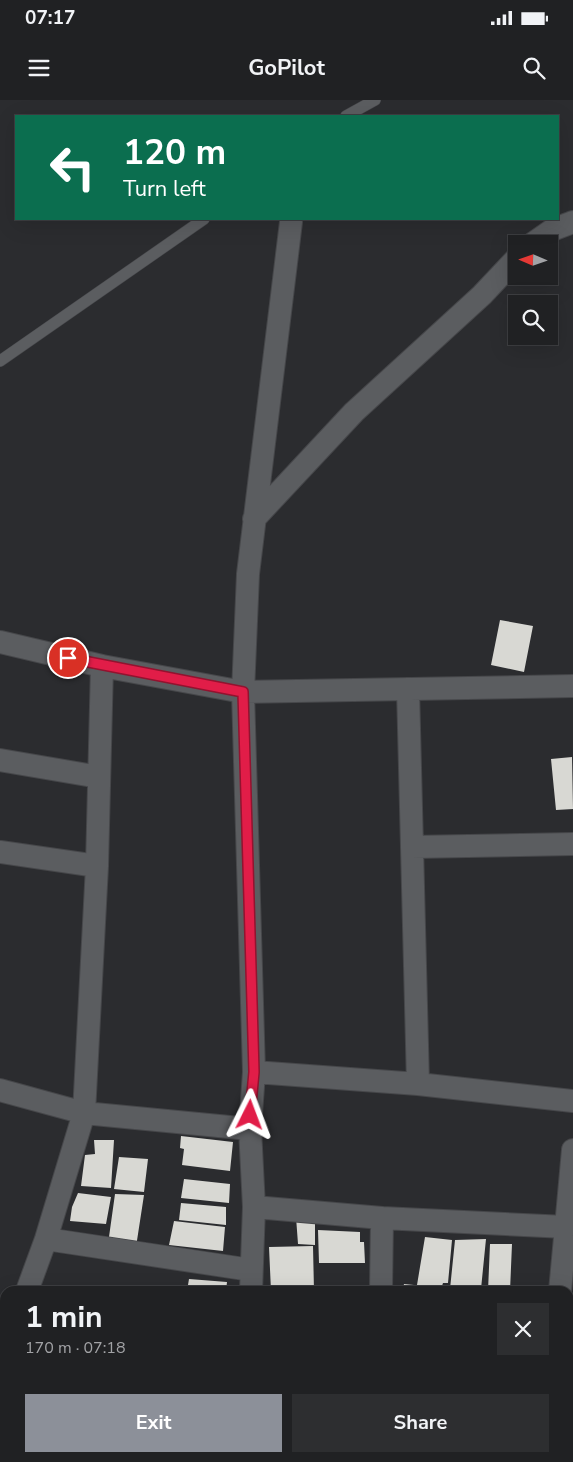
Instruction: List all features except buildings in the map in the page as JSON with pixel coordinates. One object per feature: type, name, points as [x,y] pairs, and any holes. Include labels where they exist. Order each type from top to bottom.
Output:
[{"type":"street","points":[[46,1238],[251,1280],[254,1207],[250,1129],[254,1072],[243,692],[248,574],[291,222]]},
{"type":"street","points":[[545,235],[552,230],[573,222]]},
{"type":"street","points":[[254,519],[354,412],[482,295],[508,267]]},
{"type":"street","points":[[0,642],[102,666],[243,692],[573,686]]},
{"type":"street","points":[[29,1286],[46,1238],[84,1113],[97,866],[102,666]]},
{"type":"street","points":[[408,689],[418,1084]]},
{"type":"street","points":[[0,760],[99,777]]},
{"type":"street","points":[[412,847],[573,844]]},
{"type":"street","points":[[0,852],[97,866]]},
{"type":"street","points":[[254,1072],[418,1084],[573,1101]]},
{"type":"street","points":[[0,1090],[84,1113],[250,1129]]},
{"type":"street","points":[[560,1286],[573,1150]]},
{"type":"street","points":[[254,1207],[382,1218],[566,1227]]},
{"type":"street","points":[[381,1286],[382,1218]]},
{"type":"lane","points":[[348,115],[375,100]]},
{"type":"lane","points":[[0,362],[203,220]]},
{"type":"route","points":[[68,658],[243,692],[254,1072],[250,1115]]}]
